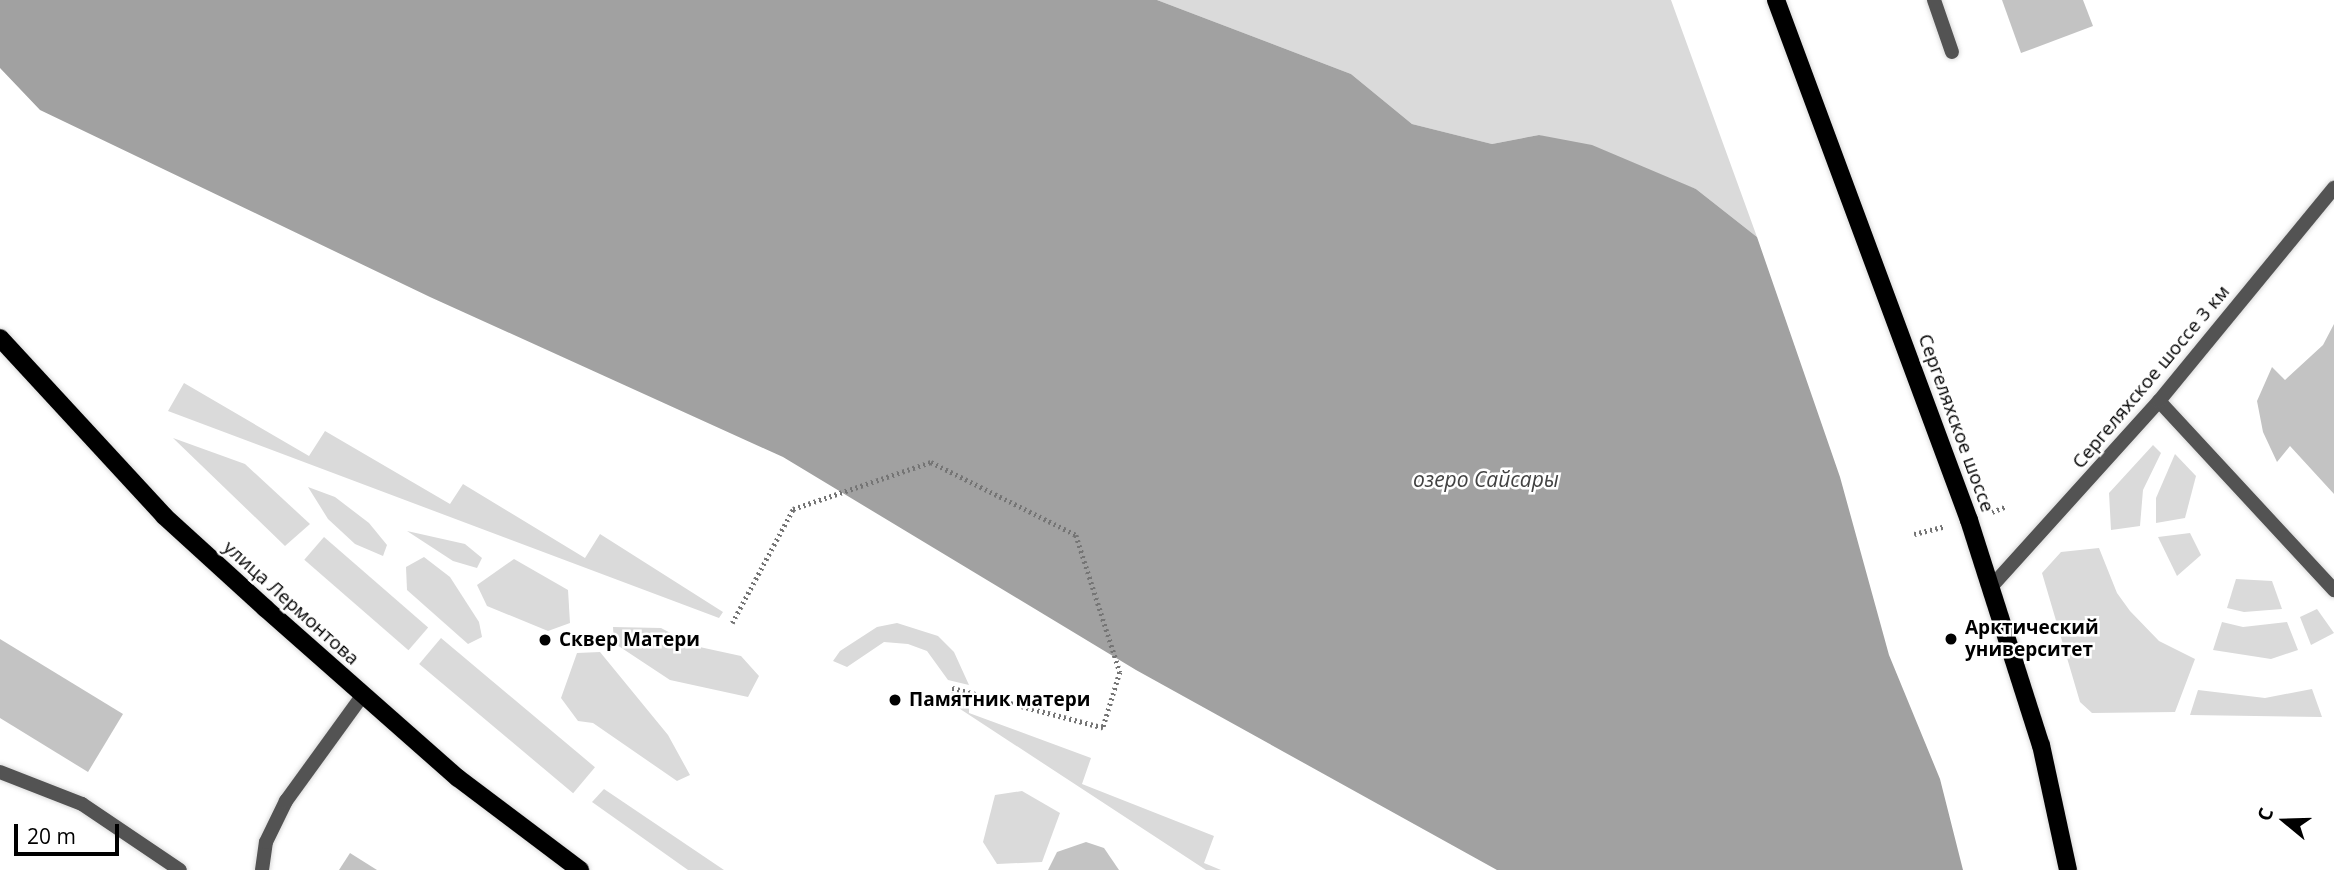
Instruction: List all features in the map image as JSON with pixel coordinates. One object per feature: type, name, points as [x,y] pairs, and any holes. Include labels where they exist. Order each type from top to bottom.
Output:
[{"type":"main road","name":"Сергеляхское шоссе","points":[[1776,0],[1991,587],[2041,745],[2068,870]]},
{"type":"main road","name":"улица Лермонтова","points":[[0,338],[164,516],[362,696],[458,778],[580,870]]},
{"type":"street","points":[[1934,0],[1952,52]]},
{"type":"street","name":"Сергеляхское шоссе 3 км","points":[[1991,587],[2159,401],[2334,188]]},
{"type":"street","points":[[2159,401],[2334,590]]},
{"type":"street","points":[[262,870],[266,842],[286,801],[362,696]]},
{"type":"street","points":[[0,772],[82,804],[180,870]]},
{"type":"path","points":[[732,623],[793,509],[931,462],[1076,536],[1120,672],[1103,728],[951,688]]},
{"type":"shaded area","points":[[1157,0],[1671,0],[1757,237],[1696,189],[1539,135],[1492,144],[1412,124],[1351,74]]},
{"type":"shaded area","points":[[184,383],[309,456],[325,431],[450,504],[463,484],[585,558],[600,534],[723,612],[719,618],[168,411]]},
{"type":"shaded area","points":[[173,438],[245,464],[310,524],[285,546]]},
{"type":"shaded area","points":[[2153,445],[2161,453],[2143,490],[2140,526],[2111,530],[2109,493]]},
{"type":"shaded area","points":[[2175,454],[2196,476],[2185,518],[2156,523],[2156,498]]},
{"type":"shaded area","points":[[308,487],[335,497],[369,523],[387,545],[383,556],[355,544],[328,519]]},
{"type":"shaded area","points":[[407,531],[465,544],[482,558],[477,568],[453,561]]},
{"type":"shaded area","points":[[2190,533],[2201,555],[2177,576],[2158,537]]},
{"type":"shaded area","points":[[324,537],[428,628],[408,650],[304,560]]},
{"type":"shaded area","points":[[2099,548],[2117,593],[2130,611],[2159,641],[2195,659],[2175,712],[2092,713],[2080,702],[2042,573],[2061,552]]},
{"type":"shaded area","points":[[424,557],[450,577],[479,622],[482,637],[468,644],[407,590],[406,567]]},
{"type":"shaded area","points":[[514,559],[568,590],[570,623],[548,631],[487,606],[477,585]]},
{"type":"shaded area","points":[[2236,579],[2272,581],[2282,609],[2244,612],[2227,608]]},
{"type":"shaded area","points":[[2317,609],[2334,633],[2311,645],[2300,617]]},
{"type":"shaded area","points":[[2222,622],[2243,627],[2287,622],[2298,650],[2271,659],[2213,650]]},
{"type":"shaded area","points":[[897,623],[938,636],[954,652],[969,685],[948,680],[927,651],[908,644],[884,642],[847,667],[833,661],[840,651],[877,627]]},
{"type":"shaded area","points":[[613,627],[661,628],[695,646],[741,656],[759,676],[748,697],[670,680],[614,643]]},
{"type":"shaded area","points":[[441,638],[595,767],[573,793],[419,664]]},
{"type":"shaded area","points":[[600,652],[668,735],[690,775],[677,781],[593,723],[578,721],[561,698],[577,653]]},
{"type":"shaded area","points":[[2312,689],[2322,717],[2190,715],[2198,690],[2265,698]]},
{"type":"shaded area","points":[[951,692],[969,698],[969,713],[1091,758],[1082,784],[1214,836],[1204,863],[1221,870],[1206,870],[951,703]]},
{"type":"shaded area","points":[[604,789],[724,870],[688,870],[592,802]]},
{"type":"shaded area","points":[[1022,791],[1060,813],[1042,862],[997,864],[983,842],[995,795]]},
{"type":"water","name":"озеро Сайсары","points":[[0,0],[1157,0],[1351,74],[1412,124],[1492,144],[1539,135],[1592,145],[1696,189],[1757,237],[1840,477],[1889,655],[1940,779],[1963,870],[1497,870],[1136,670],[783,457],[430,297],[40,110],[0,68]]},
{"type":"building","points":[[2002,0],[2083,0],[2093,26],[2021,53]]},
{"type":"building","points":[[2334,324],[2334,494],[2290,446],[2277,462],[2263,432],[2257,401],[2272,367],[2285,380],[2323,345]]},
{"type":"building","points":[[0,639],[123,714],[88,772],[0,718]]},
{"type":"building","points":[[1086,842],[1104,848],[1119,870],[1048,870],[1057,852]]},
{"type":"building","points":[[350,853],[377,870],[339,870]]},
{"type":"place","name":"Арктический университет","points":[[1951,639]]},
{"type":"place","name":"Сквер Матери","points":[[545,640]]},
{"type":"place","name":"Памятник матери","points":[[895,700]]}]
